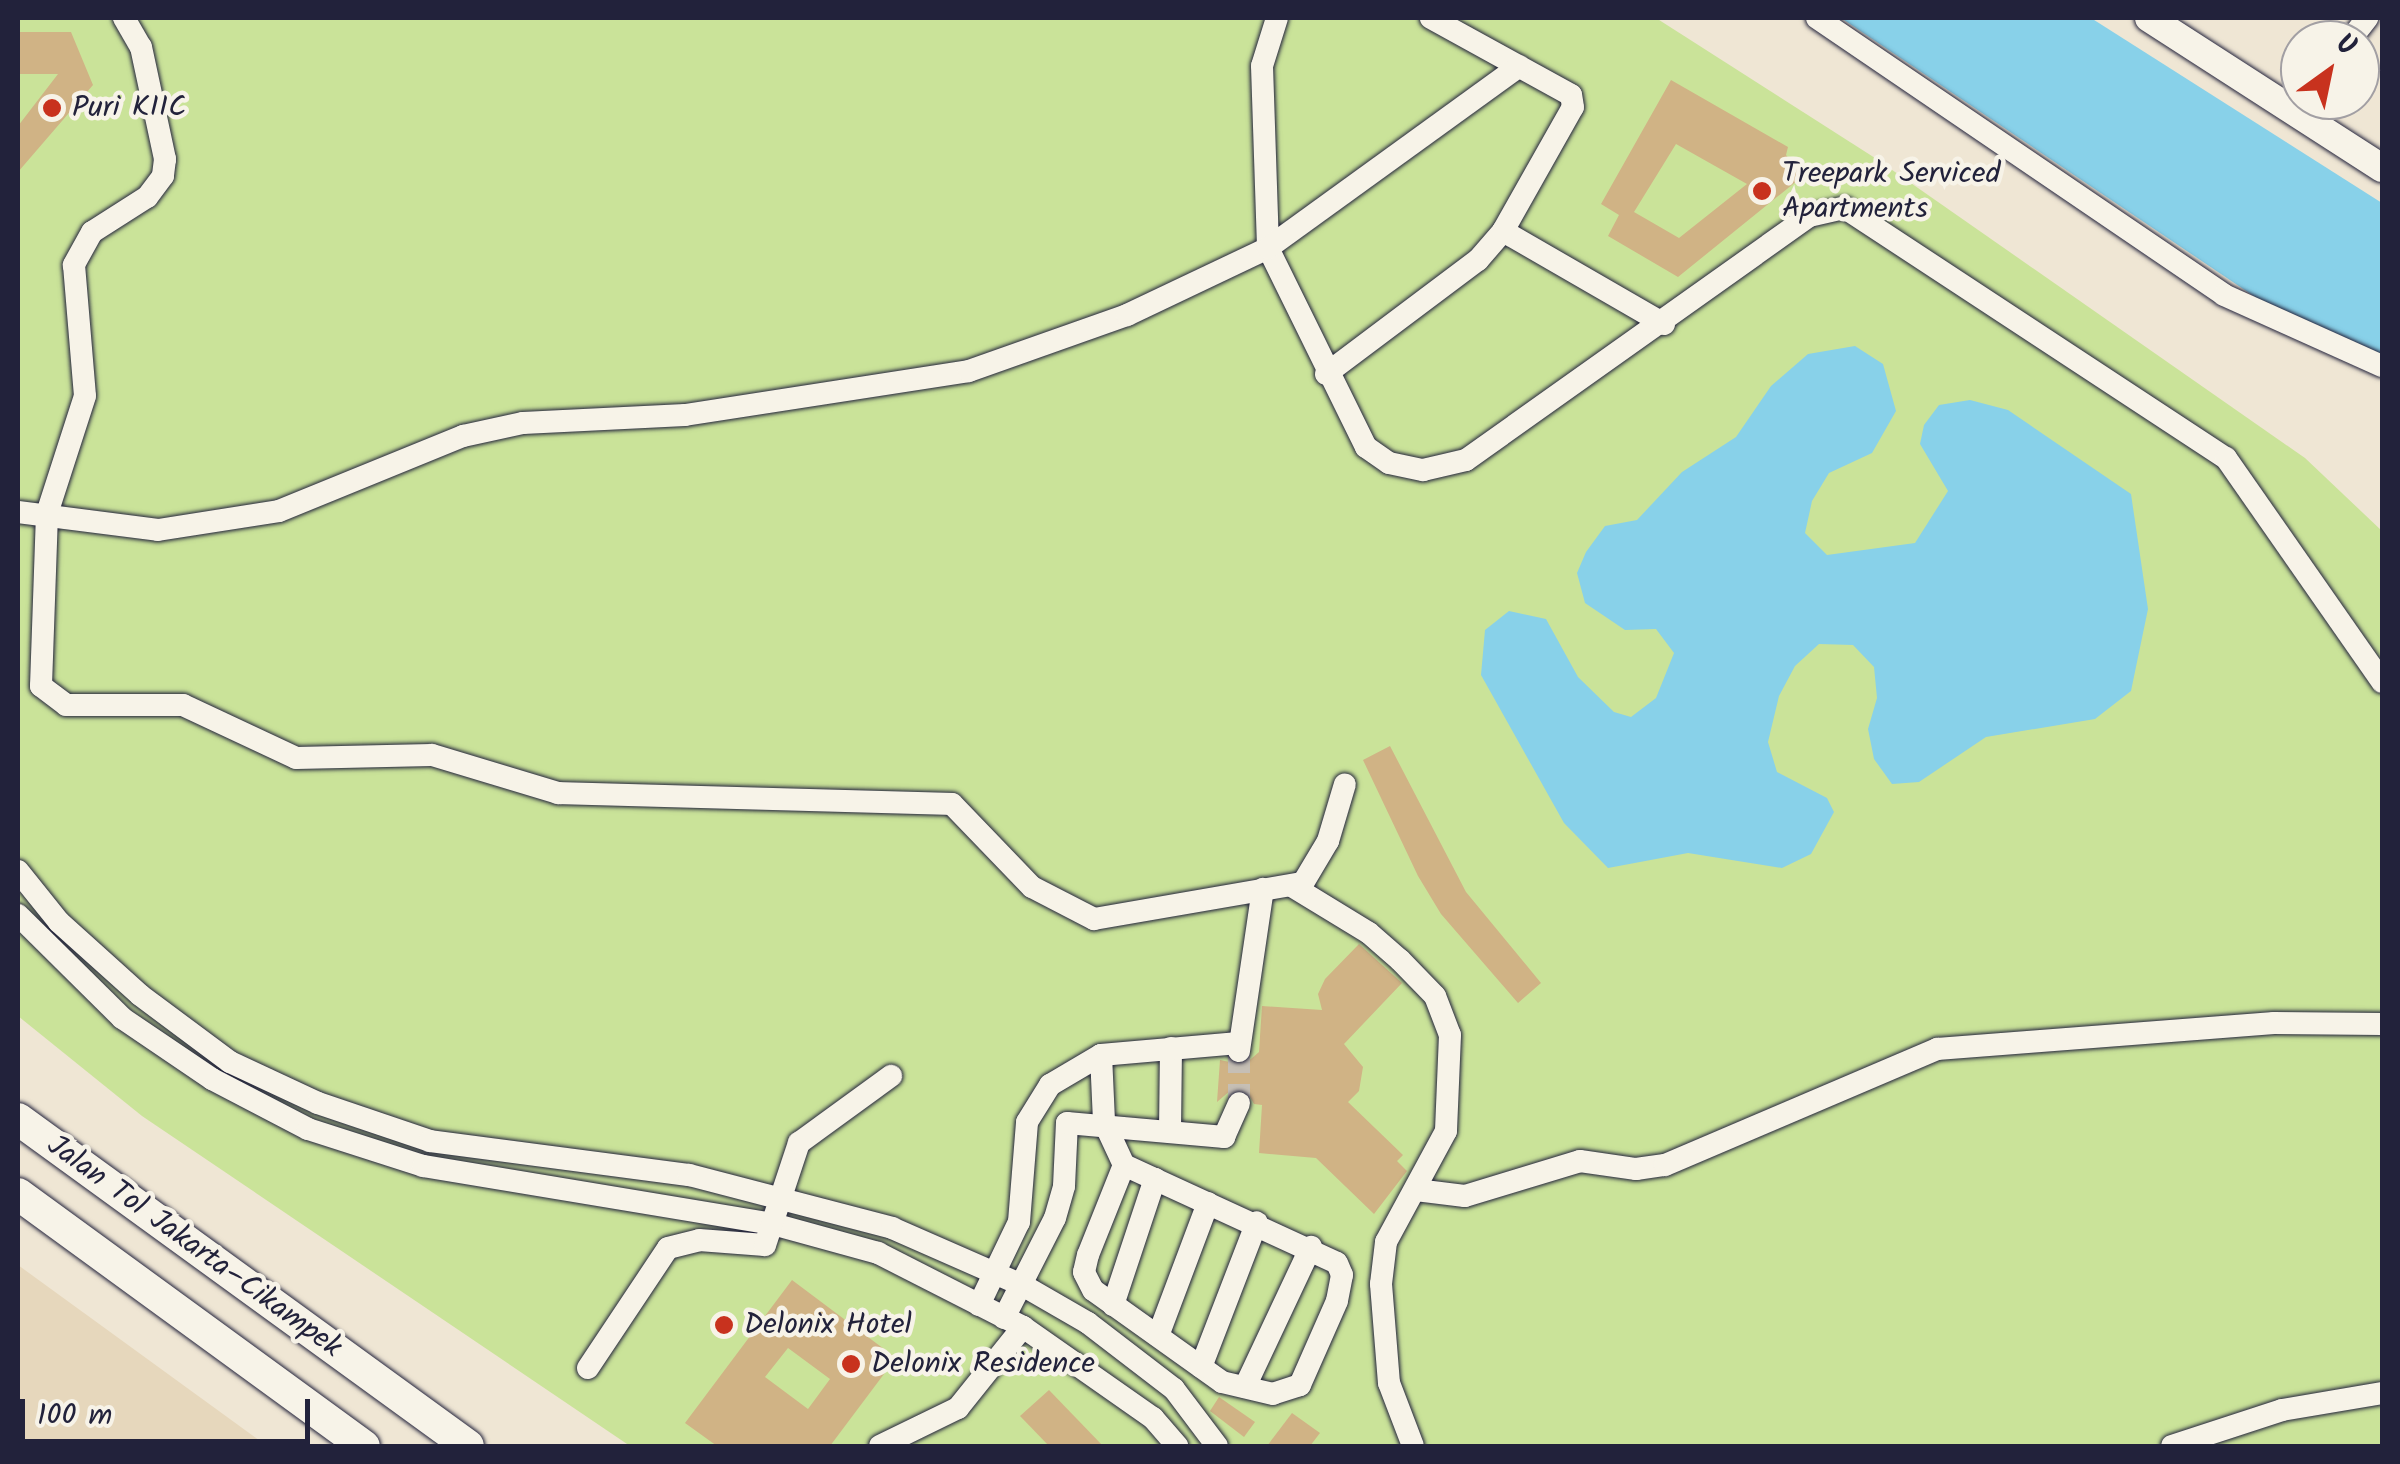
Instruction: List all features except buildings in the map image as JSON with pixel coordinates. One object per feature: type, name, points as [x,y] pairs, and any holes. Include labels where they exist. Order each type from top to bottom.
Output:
[{"type":"highway","name":"Jalan Tol Jakarta–Cikampek","points":[[18,1119],[468,1446]]},
{"type":"highway","name":"Jalan Tol Jakarta–Cikampek","points":[[18,1194],[364,1446]]},
{"type":"main road","points":[[2149,18],[2280,92]]},
{"type":"main road","points":[[2320,120],[2382,168]]},
{"type":"street","points":[[124,18],[141,47],[162,134],[162,176],[147,197],[105,221],[79,249],[74,265],[85,396],[48,514],[29,686],[66,705],[183,704],[296,758],[432,755],[558,793],[952,804],[1032,887],[1094,918],[1292,886],[1311,876],[1345,784]]},
{"type":"street","points":[[1277,18],[1262,66],[1268,248],[1326,374],[1366,447],[1389,463],[1423,470],[1466,460],[1664,324],[1809,216],[1844,208],[2226,458],[2382,682]]},
{"type":"street","points":[[1326,374],[1446,288],[1503,231],[1572,107],[1571,95],[1431,18]]},
{"type":"street","points":[[1817,18],[2224,294],[2382,366]]},
{"type":"street","points":[[18,512],[158,530],[279,512],[464,436],[523,423],[685,415],[969,371],[1128,315],[1268,248],[1519,66]]},
{"type":"street","points":[[1503,231],[1664,324]]},
{"type":"street","points":[[18,872],[59,922],[140,995],[230,1062],[318,1103],[430,1141],[689,1175],[892,1228],[1024,1286],[1088,1323],[1174,1388],[1218,1446]]},
{"type":"street","points":[[1292,886],[1369,933],[1435,996],[1445,1014],[1453,1061],[1446,1131],[1386,1242],[1380,1284],[1390,1383],[1413,1446]]},
{"type":"street","points":[[979,1305],[1019,1222],[1035,1101],[1071,1070],[1101,1054],[1239,1047],[1263,888]]},
{"type":"street","points":[[18,915],[122,1018],[212,1079],[308,1129],[424,1166],[773,1224],[878,1253],[1014,1323],[1153,1418],[1177,1446]]},
{"type":"street","points":[[1416,1190],[1465,1196],[1580,1161],[1636,1169],[1666,1166],[1938,1049],[2274,1024],[2382,1024]]},
{"type":"street","points":[[1170,1130],[1171,1048]]},
{"type":"street","points":[[1101,1054],[1104,1122],[1124,1164],[1311,1247],[1337,1263],[1342,1275],[1300,1385],[1274,1394],[1245,1387],[1201,1367],[1093,1290],[1084,1272],[1124,1164]]},
{"type":"street","points":[[588,1368],[668,1248],[699,1240],[758,1248],[773,1224],[777,1195],[799,1142],[891,1076]]},
{"type":"street","points":[[880,1446],[958,1408],[1014,1323],[1024,1286],[1064,1186],[1062,1130],[1073,1121],[1104,1122],[1224,1136],[1240,1104]]},
{"type":"street","points":[[1114,1304],[1155,1180]]},
{"type":"street","points":[[1158,1336],[1208,1203]]},
{"type":"street","points":[[1201,1367],[1256,1222]]},
{"type":"street","points":[[1245,1387],[1311,1247]]},
{"type":"street","points":[[2172,1446],[2282,1410],[2382,1393]]},
{"type":"shaded area","points":[[18,1265],[267,1446],[18,1446]]},
{"type":"green space","points":[[18,18],[1656,18],[1875,158],[2305,458],[2382,531],[2382,1446],[630,1446],[142,1116],[18,1016]]},
{"type":"water","points":[[1841,18],[2091,18],[2382,203],[2382,355],[2264,303]]},
{"type":"water","points":[[1855,346],[1883,364],[1896,411],[1872,453],[1829,473],[1812,501],[1805,533],[1827,555],[1915,543],[1948,491],[1920,444],[1924,425],[1939,405],[1970,400],[2008,410],[2131,494],[2148,609],[2131,691],[2095,719],[1986,737],[1919,782],[1892,784],[1874,759],[1868,729],[1877,698],[1874,667],[1853,645],[1819,644],[1795,666],[1779,696],[1768,742],[1777,772],[1827,798],[1834,812],[1811,854],[1782,868],[1688,853],[1608,868],[1564,823],[1481,675],[1485,630],[1509,611],[1546,619],[1578,677],[1614,712],[1631,717],[1656,698],[1674,653],[1656,629],[1625,630],[1585,603],[1577,573],[1586,552],[1605,526],[1637,520],[1682,472],[1736,437],[1771,386],[1808,354]]},
{"type":"tunnel","points":[[1239,1051],[1239,1103]]},
{"type":"place","name":"Puri KIIC","points":[[52,108]]},
{"type":"place","name":"Treepark Serviced Apartments","points":[[1762,191]]},
{"type":"place","name":"Delonix Hotel","points":[[724,1325]]},
{"type":"place","name":"Delonix Residence","points":[[851,1364]]}]
